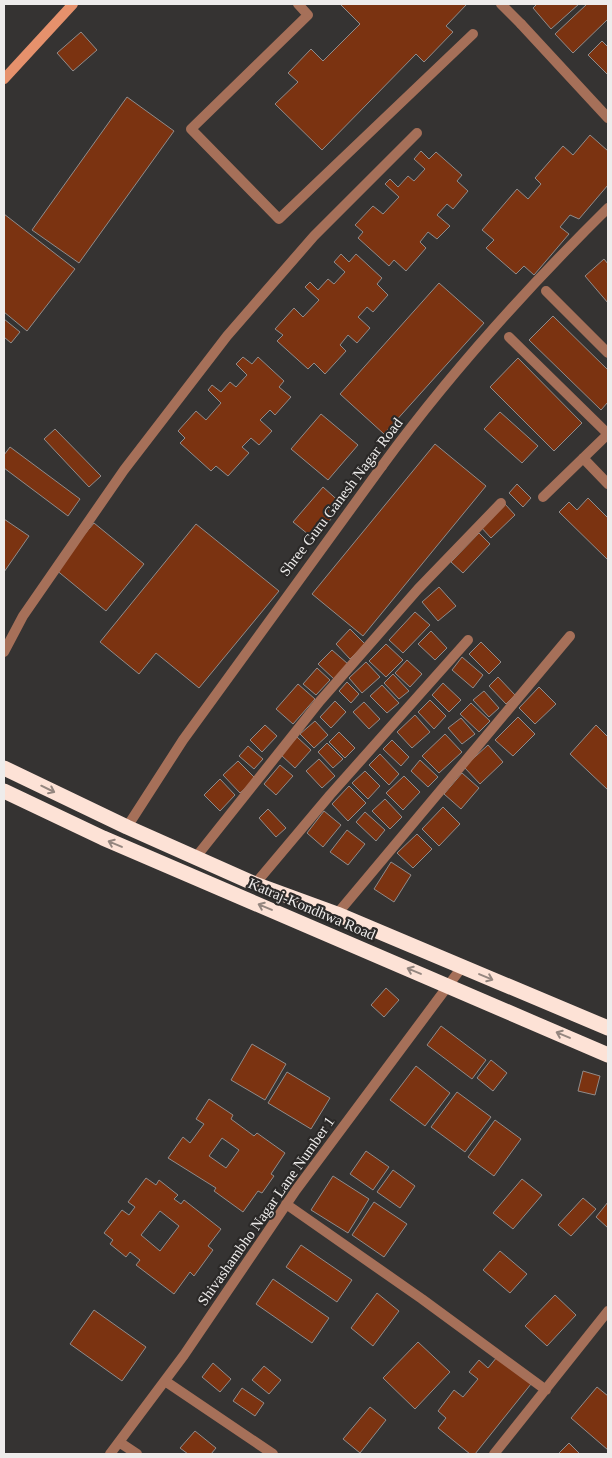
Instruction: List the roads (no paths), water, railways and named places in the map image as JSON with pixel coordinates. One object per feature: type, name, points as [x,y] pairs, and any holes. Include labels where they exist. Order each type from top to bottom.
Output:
[{"type":"highway","name":"Katraj-Kondhwa Road","points":[[4,768],[127,827],[255,884],[337,914],[608,1028]]},
{"type":"highway","name":"Katraj-Kondhwa Road","points":[[4,792],[112,842],[608,1055]]},
{"type":"street","points":[[4,79],[72,4]]},
{"type":"street","points":[[298,4],[308,15],[191,128],[280,219],[473,34]]},
{"type":"street","points":[[501,4],[608,118]]},
{"type":"street","points":[[4,652],[23,616],[124,470],[227,336],[314,236],[417,133]]},
{"type":"street","name":"Shree Guru Ganesh Nagar Road","points":[[127,827],[182,740],[382,466],[452,376],[518,300],[608,208]]},
{"type":"street","points":[[546,290],[608,353]]},
{"type":"street","points":[[508,337],[608,434],[543,497]]},
{"type":"street","points":[[584,458],[608,484]]},
{"type":"street","points":[[196,857],[320,701],[418,589],[501,503]]},
{"type":"street","points":[[337,914],[570,636]]},
{"type":"street","points":[[255,884],[330,795],[468,640]]},
{"type":"street","name":"Shivashambho Nagar Lane Number 1","points":[[110,1454],[165,1382],[286,1204],[462,967]]},
{"type":"street","points":[[286,1204],[422,1299],[546,1390]]},
{"type":"street","points":[[494,1454],[608,1311]]},
{"type":"street","points":[[165,1382],[273,1454]]},
{"type":"street","points":[[119,1442],[136,1454]]}]
